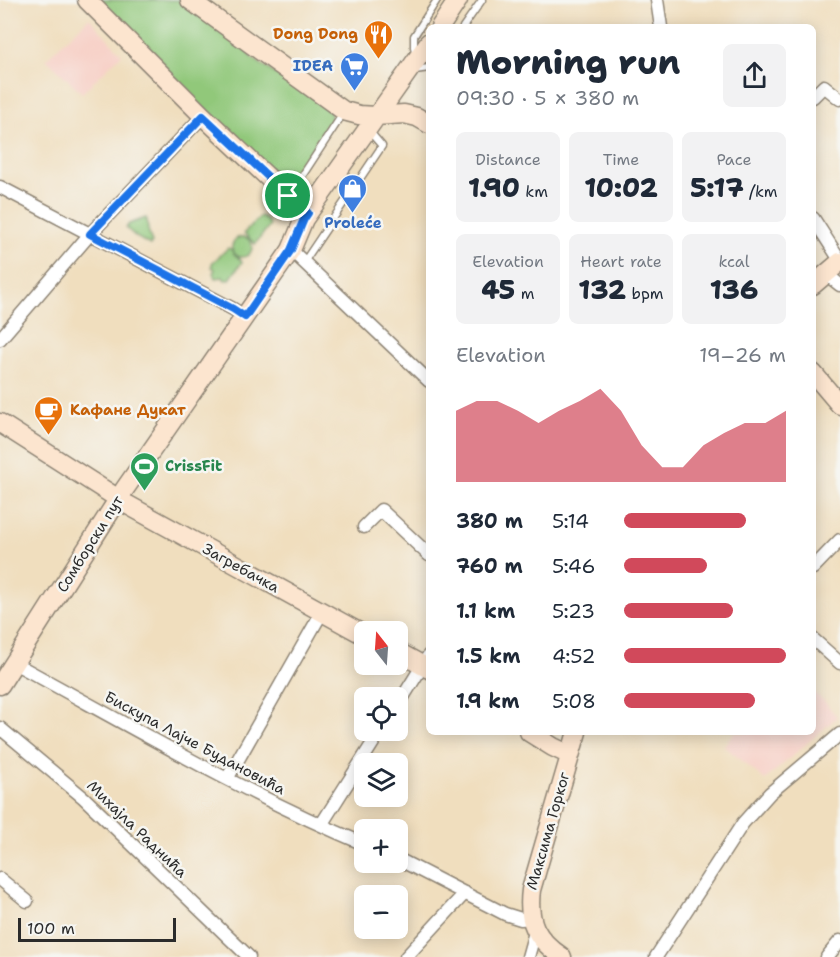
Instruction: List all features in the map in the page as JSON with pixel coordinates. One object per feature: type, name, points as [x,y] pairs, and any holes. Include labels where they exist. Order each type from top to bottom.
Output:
[{"type":"street","points":[[87,0],[203,116],[308,213]]},
{"type":"street","points":[[190,0],[344,111],[359,115],[372,123],[405,114],[426,122]]},
{"type":"street","points":[[442,24],[459,0]]},
{"type":"street","points":[[657,0],[661,24]]},
{"type":"street","name":"Сомборски пут","points":[[0,685],[118,499],[245,317],[297,256],[304,219],[372,123],[418,66],[426,49]]},
{"type":"street","points":[[816,94],[824,86],[840,99]]},
{"type":"street","points":[[0,339],[90,234],[203,116]]},
{"type":"street","points":[[0,188],[245,317]]},
{"type":"street","points":[[816,227],[832,273]]},
{"type":"street","points":[[297,256],[426,378]]},
{"type":"street","points":[[816,377],[840,405]]},
{"type":"street","name":"Загребачка","points":[[0,423],[118,499],[354,630]]},
{"type":"street","points":[[364,527],[381,510],[426,552]]},
{"type":"street","points":[[816,564],[840,540]]},
{"type":"street","points":[[227,779],[321,612]]},
{"type":"street","points":[[816,642],[840,663]]},
{"type":"street","points":[[408,656],[426,663]]},
{"type":"street","name":"Бискупа Лајче Будановића","points":[[14,663],[227,779],[354,840]]},
{"type":"street","points":[[408,691],[426,664]]},
{"type":"street","name":"Михајла Раднића","points":[[0,728],[84,798],[249,957]]},
{"type":"street","points":[[656,957],[744,823],[770,793],[840,734]]},
{"type":"street","points":[[534,735],[570,755]]},
{"type":"street","name":"Максима Горког","points":[[533,925],[529,901],[531,890],[576,735]]},
{"type":"street","points":[[321,825],[374,741]]},
{"type":"street","points":[[408,864],[505,914],[533,925],[542,941],[562,957]]},
{"type":"street","points":[[0,879],[27,901]]},
{"type":"street","points":[[406,957],[465,893]]},
{"type":"street","points":[[528,957],[533,925]]},
{"type":"street","points":[[827,957],[840,941]]},
{"type":"lane","points":[[418,66],[414,36],[437,0]]},
{"type":"lane","points":[[465,24],[482,0]]},
{"type":"lane","points":[[288,196],[344,111]]},
{"type":"lane","points":[[297,256],[382,146],[372,123]]},
{"type":"shaded area","points":[[89,18],[122,54],[82,93],[46,59]]},
{"type":"shaded area","points":[[816,694],[837,717],[765,780],[724,746],[733,735],[816,735]]},
{"type":"green space","points":[[95,0],[178,0],[245,47],[251,57],[280,77],[291,81],[328,108],[331,120],[289,185],[181,90]]},
{"type":"green space","points":[[261,216],[270,225],[255,244],[244,233]]},
{"type":"green space","points":[[146,218],[152,243],[150,245],[126,228],[129,224]]},
{"type":"green space","points":[[242,237],[249,240],[252,247],[249,254],[242,257],[235,254],[232,247],[235,240]]},
{"type":"green space","points":[[228,248],[242,262],[230,279],[216,278],[212,263]]},
{"type":"place","name":"Dong Dong","points":[[379,60]]},
{"type":"place","name":"IDEA","points":[[354,92]]},
{"type":"place","name":"Proleće","points":[[353,214]]},
{"type":"place","name":"Кафане Дукат","points":[[49,436]]},
{"type":"place","name":"CrissFit","points":[[144,492]]},
{"type":"route","points":[[203,116],[288,196],[308,213],[291,250],[245,317],[90,234],[203,116]]}]
